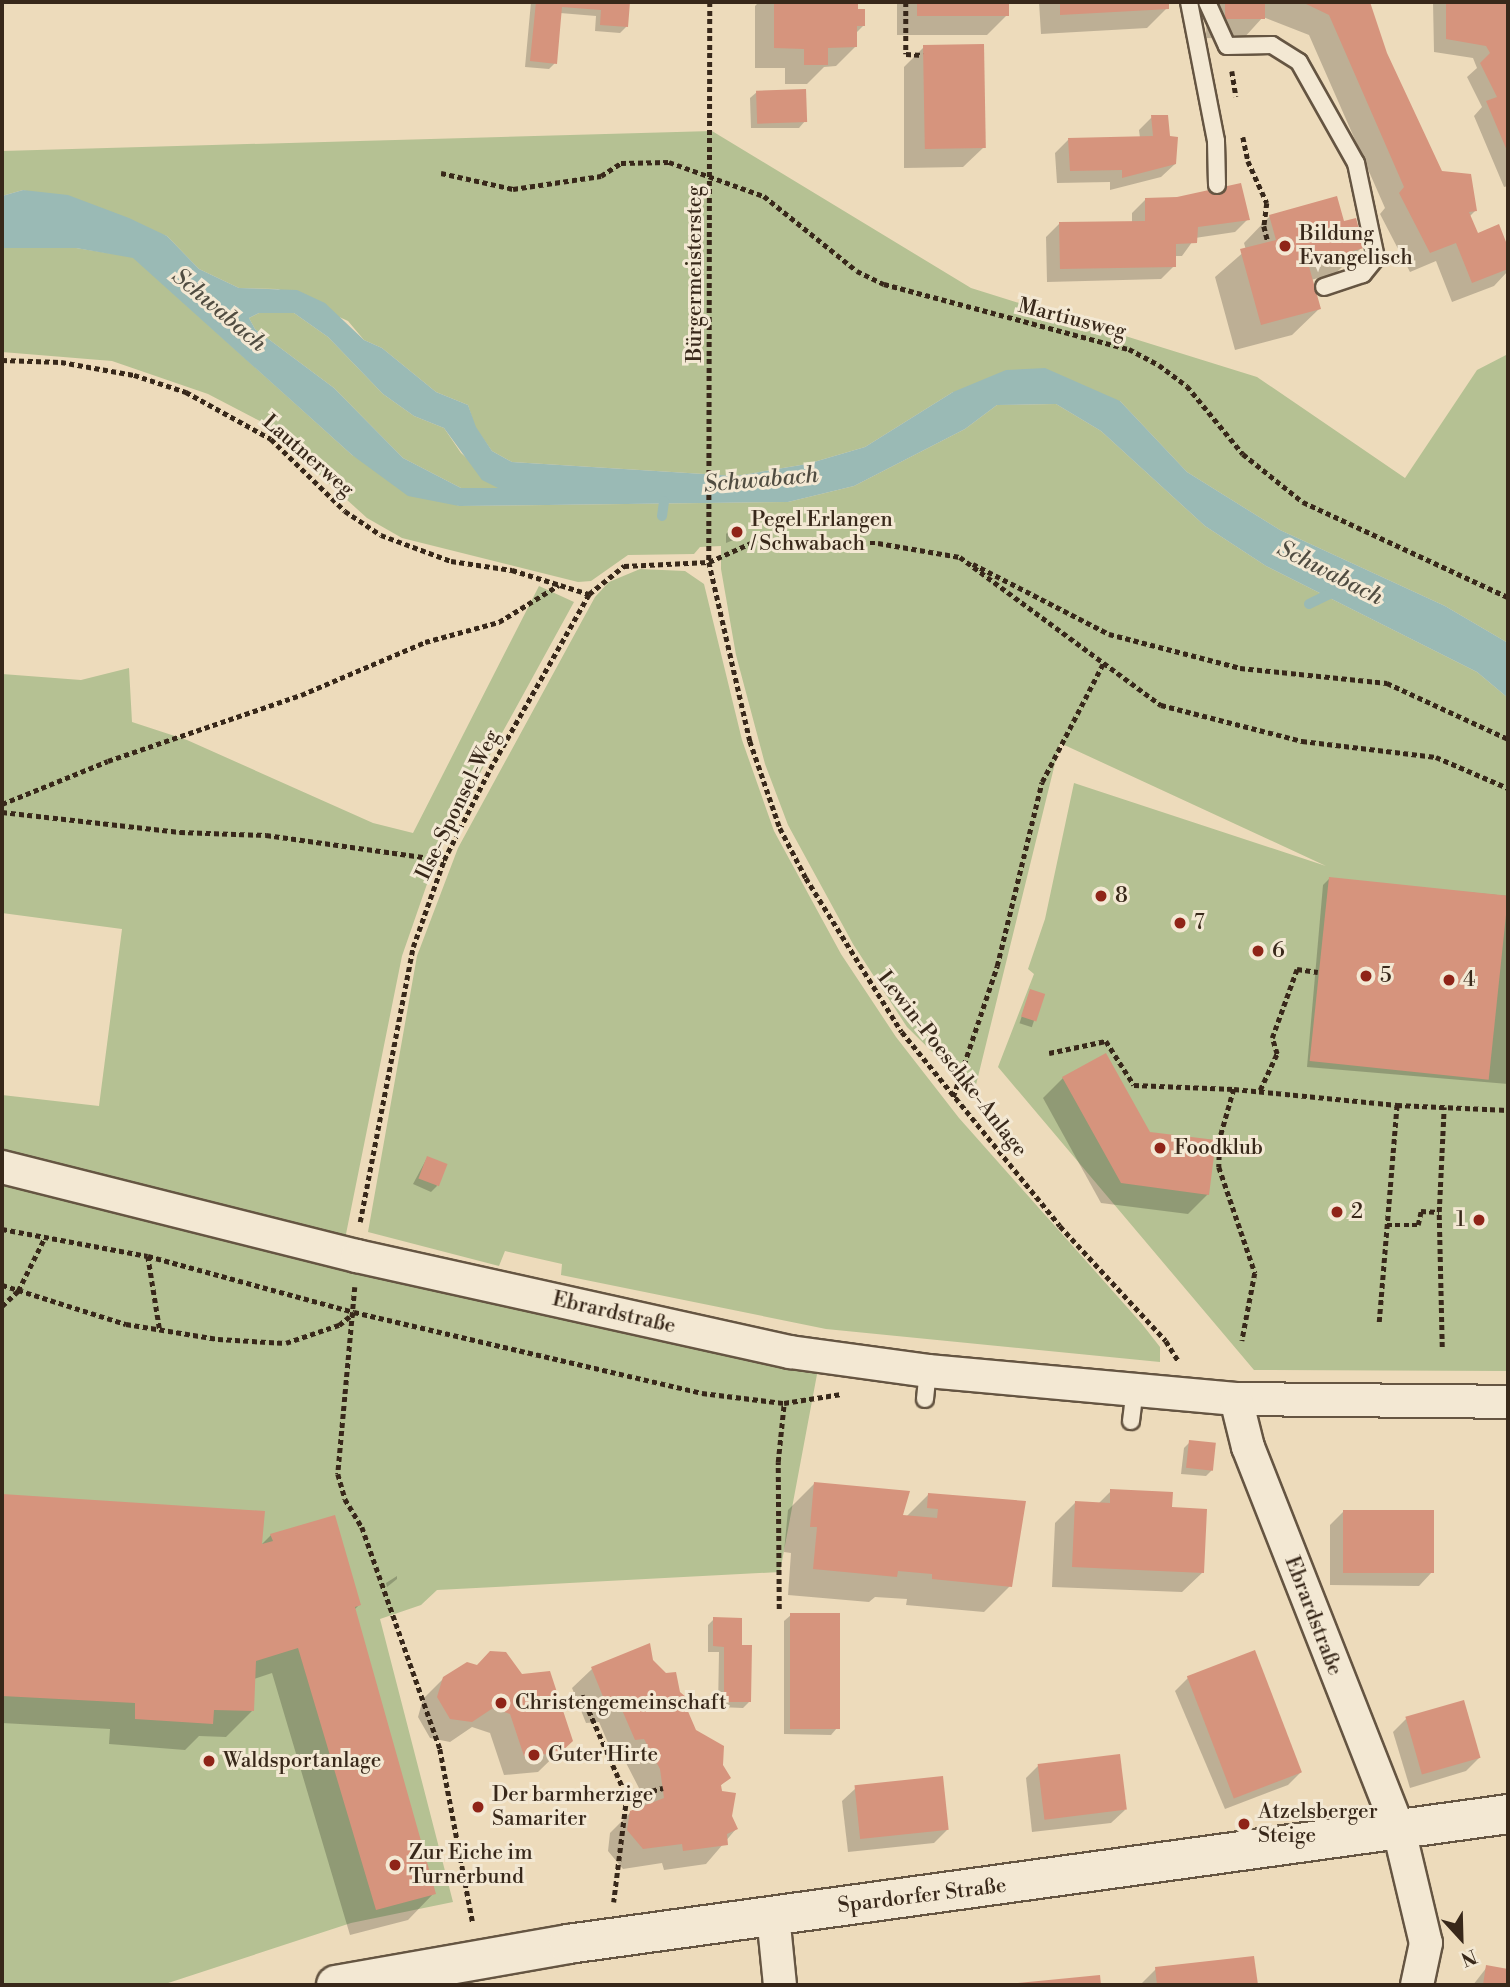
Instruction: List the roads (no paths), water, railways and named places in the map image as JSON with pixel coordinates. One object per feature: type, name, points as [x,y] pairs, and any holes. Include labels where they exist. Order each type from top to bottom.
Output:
[{"type":"street","name":"Ebrardstraße","points":[[2,1167],[356,1256],[790,1352],[926,1385],[1135,1390],[1236,1399],[1508,1402]]},
{"type":"street","name":"Ebrardstraße","points":[[1236,1399],[1248,1447],[1399,1830]]},
{"type":"street","name":"Spardorfer Straße","points":[[336,1985],[466,1972],[610,1938],[1508,1814]]},
{"type":"street","points":[[1399,1830],[1426,1943],[1417,1985]]},
{"type":"street","points":[[773,1915],[780,1985]]},
{"type":"lane","points":[[1189,2],[1216,141],[1217,185]]},
{"type":"lane","points":[[1207,2],[1227,46],[1272,45],[1298,62],[1356,163],[1376,258],[1363,274],[1324,287]]},
{"type":"lane","points":[[1131,1421],[1135,1390]]},
{"type":"water","name":"Schwabach","points":[[23,190],[68,195],[167,236],[199,269],[239,288],[297,290],[325,303],[364,340],[382,348],[436,392],[468,405],[476,427],[492,451],[512,462],[736,476],[807,464],[865,447],[953,392],[1006,370],[1045,368],[1120,401],[1187,472],[1280,530],[1445,606],[1508,643],[1508,698],[1477,672],[1266,566],[1205,526],[1101,431],[1056,404],[997,405],[965,429],[854,486],[788,502],[459,506],[408,496],[352,455],[133,258],[76,248],[2,248],[2,196]],"holes":[[[259,313],[294,313],[328,337],[383,394],[414,416],[444,428],[482,480],[498,488],[461,488],[403,458],[334,388],[255,329],[249,318]]]},
{"type":"waterway","points":[[662,516],[664,501]]},
{"type":"waterway","name":"Schwabach","points":[[1309,604],[1338,590]]},
{"type":"place","name":"Bildung Evangelisch","points":[[1285,246]]},
{"type":"place","name":"Pegel Erlangen / Schwabach","points":[[737,532]]},
{"type":"place","name":"8","points":[[1101,896]]},
{"type":"place","name":"7","points":[[1180,923]]},
{"type":"place","name":"6","points":[[1258,951]]},
{"type":"place","name":"5","points":[[1366,976]]},
{"type":"place","name":"4","points":[[1449,980]]},
{"type":"place","name":"Foodklub","points":[[1160,1148]]},
{"type":"place","name":"2","points":[[1337,1212]]},
{"type":"place","name":"1","points":[[1479,1220]]},
{"type":"place","name":"Christengemeinschaft","points":[[501,1703]]},
{"type":"place","name":"Guter Hirte","points":[[534,1755]]},
{"type":"place","name":"Waldsportanlage","points":[[209,1761]]},
{"type":"place","name":"Der barmherzige Samariter","points":[[478,1807]]},
{"type":"place","name":"Atzelsberger Steige","points":[[1244,1824]]},
{"type":"place","name":"Zur Eiche im Turnerbund","points":[[395,1865]]}]
